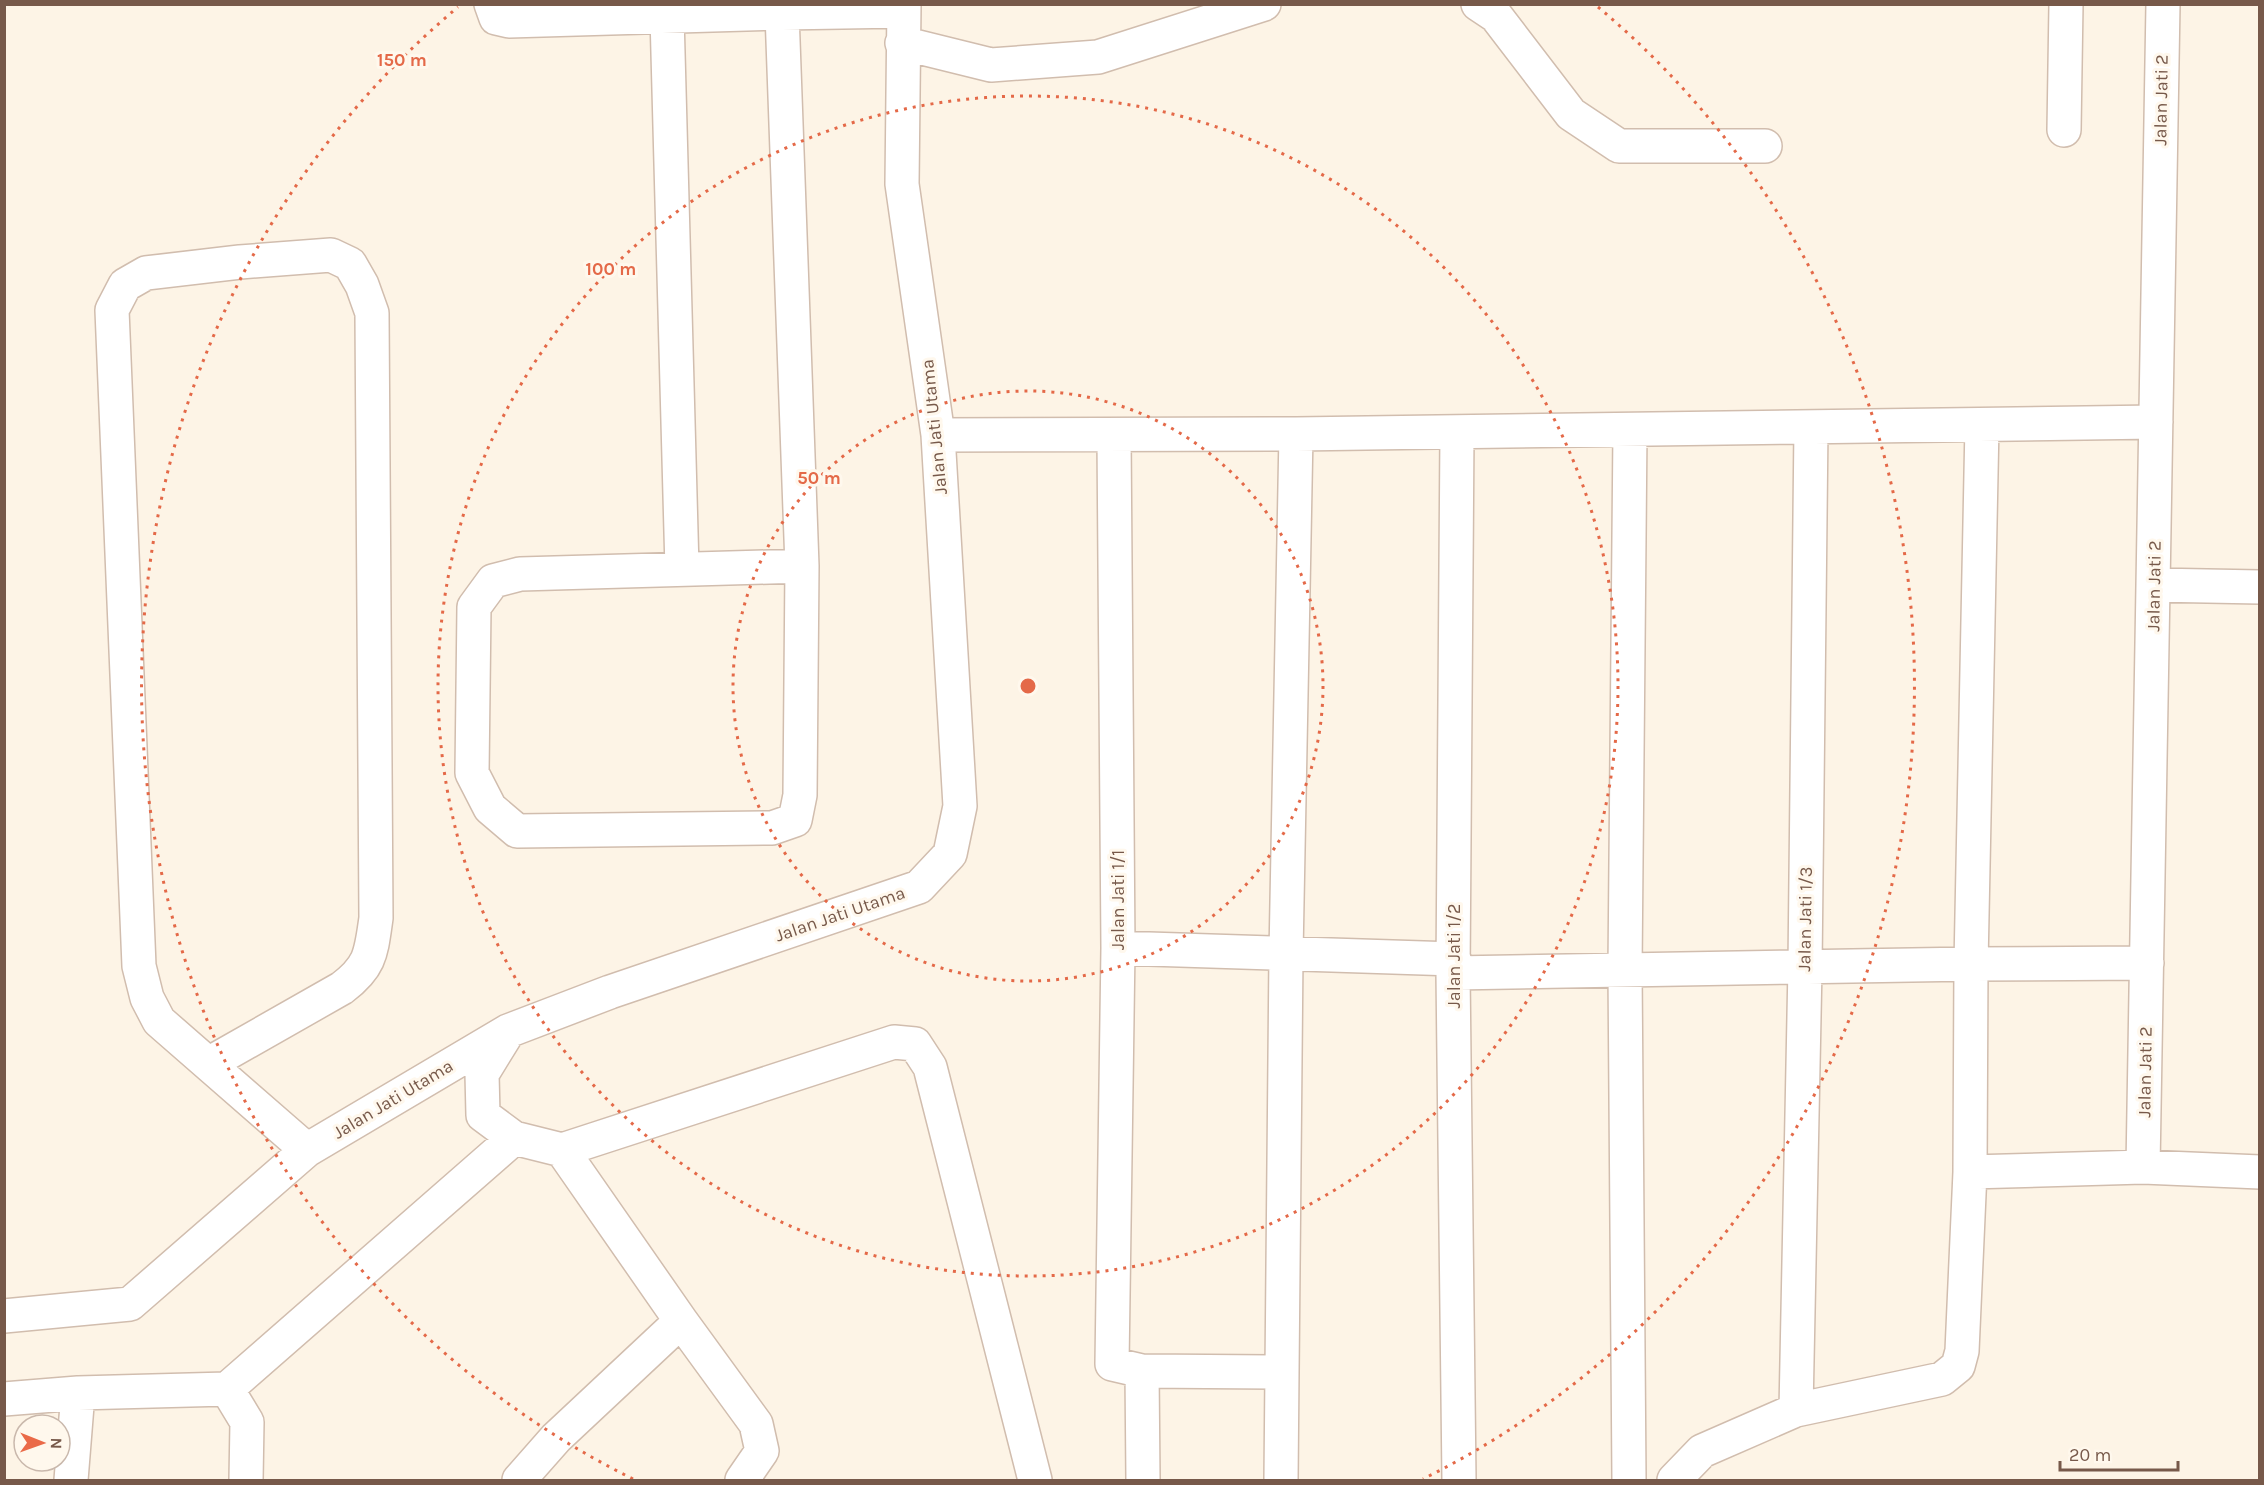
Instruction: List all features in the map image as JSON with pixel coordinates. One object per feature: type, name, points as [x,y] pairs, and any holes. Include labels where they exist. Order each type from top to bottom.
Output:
[{"type":"street","points":[[490,4],[496,18],[509,21],[667,16],[782,9],[903,19],[991,65],[1098,57],[1264,4]]},
{"type":"street","points":[[1478,4],[1496,16],[1571,114],[1619,146],[1765,146]]},
{"type":"street","points":[[2064,130],[2066,4]]},
{"type":"street","name":"Jalan Jati 2","points":[[2143,1167],[2163,4]]},
{"type":"street","points":[[782,9],[802,566],[800,795],[795,820],[772,828],[517,831],[490,808],[472,773],[474,607],[493,581],[520,574],[802,566]]},
{"type":"street","points":[[667,16],[682,569]]},
{"type":"street","name":"Jalan Jati Utama","points":[[4,1316],[130,1304],[307,1150],[508,1031],[610,992],[919,887],[950,854],[960,806],[938,435],[902,184],[903,19]]},
{"type":"street","points":[[210,1064],[342,988],[359,975],[370,955],[376,918],[372,313],[362,285],[350,264],[331,255],[240,262],[146,273],[125,285],[112,310],[139,966],[147,998],[159,1021],[307,1150]]},
{"type":"street","points":[[938,435],[1114,436],[2156,422]]},
{"type":"street","points":[[1674,1480],[1702,1451],[1796,1410],[1942,1379],[1958,1366],[1962,1351],[1970,1172],[1971,963],[1982,425]]},
{"type":"street","name":"Jalan Jati 1/3","points":[[1796,1410],[1805,967],[1811,427]]},
{"type":"street","points":[[1629,1480],[1625,969],[1630,430]]},
{"type":"street","name":"Jalan Jati 1/2","points":[[1458,432],[1453,966],[1459,1480]]},
{"type":"street","points":[[1281,1480],[1286,954],[1296,434]]},
{"type":"street","name":"Jalan Jati 1/1","points":[[1114,436],[1118,948],[1127,1367],[1143,1480]]},
{"type":"street","points":[[2154,585],[2259,587]]},
{"type":"street","points":[[1118,948],[1286,954],[1453,966],[1625,969],[1971,963],[2147,963]]},
{"type":"street","points":[[508,1031],[482,1074],[483,1116],[514,1138],[562,1150],[894,1042],[915,1044],[930,1068],[1035,1480]]},
{"type":"street","points":[[4,1399],[78,1393],[227,1389],[514,1138]]},
{"type":"street","points":[[562,1150],[756,1424],[762,1451],[742,1480]]},
{"type":"street","points":[[1970,1172],[2143,1167],[2259,1172]]},
{"type":"street","points":[[519,1480],[556,1438],[681,1321]]},
{"type":"street","points":[[1127,1367],[1282,1372]]},
{"type":"street","points":[[227,1389],[247,1422],[251,1476]]},
{"type":"street","points":[[70,1480],[78,1393]]}]
